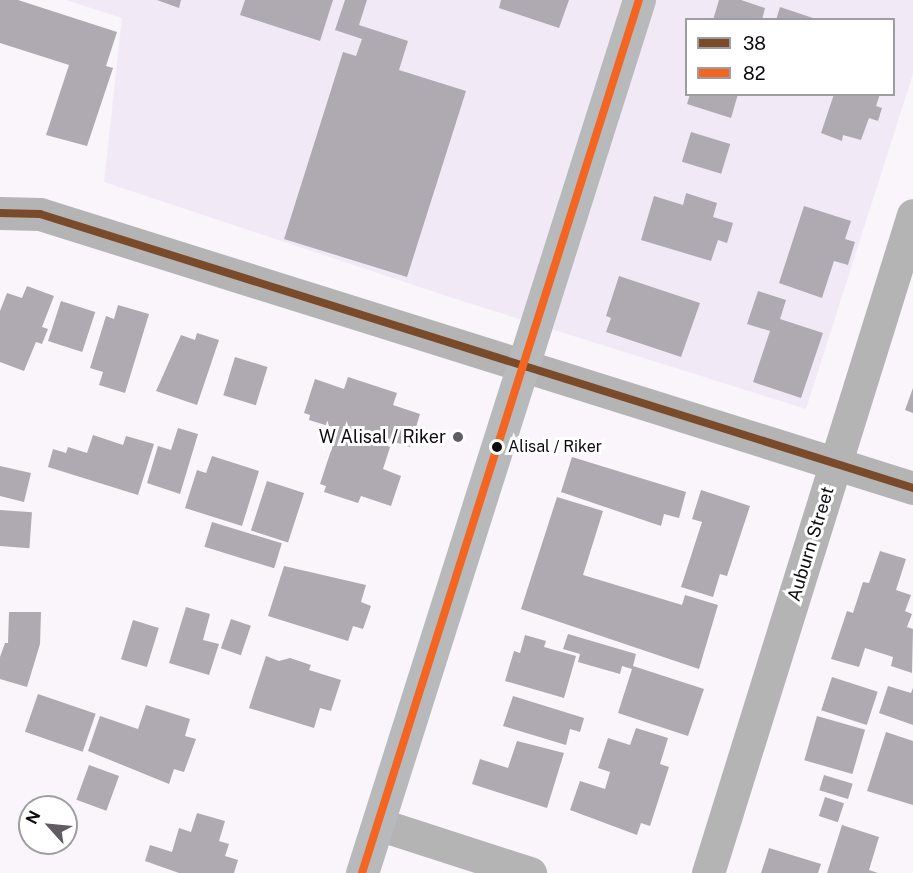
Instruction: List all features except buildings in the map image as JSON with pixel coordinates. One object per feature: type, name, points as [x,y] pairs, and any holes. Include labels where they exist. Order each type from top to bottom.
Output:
[{"type":"main road","points":[[362,873],[639,0]]},
{"type":"street","points":[[0,213],[40,214],[913,488]]},
{"type":"street","name":"Auburn Street","points":[[708,873],[913,215]]},
{"type":"street","points":[[378,824],[530,873]]},
{"type":"shaded area","points":[[66,0],[913,0],[913,74],[806,409],[462,301],[104,182],[122,18]]},
{"type":"transit line","name":"82","points":[[362,873],[639,0]]},
{"type":"transit line","name":"38","points":[[0,213],[40,214],[913,488]]},
{"type":"place","name":"W Alisal / Riker","points":[[458,437]]},
{"type":"place","name":"Alisal / Riker","points":[[497,447]]}]
